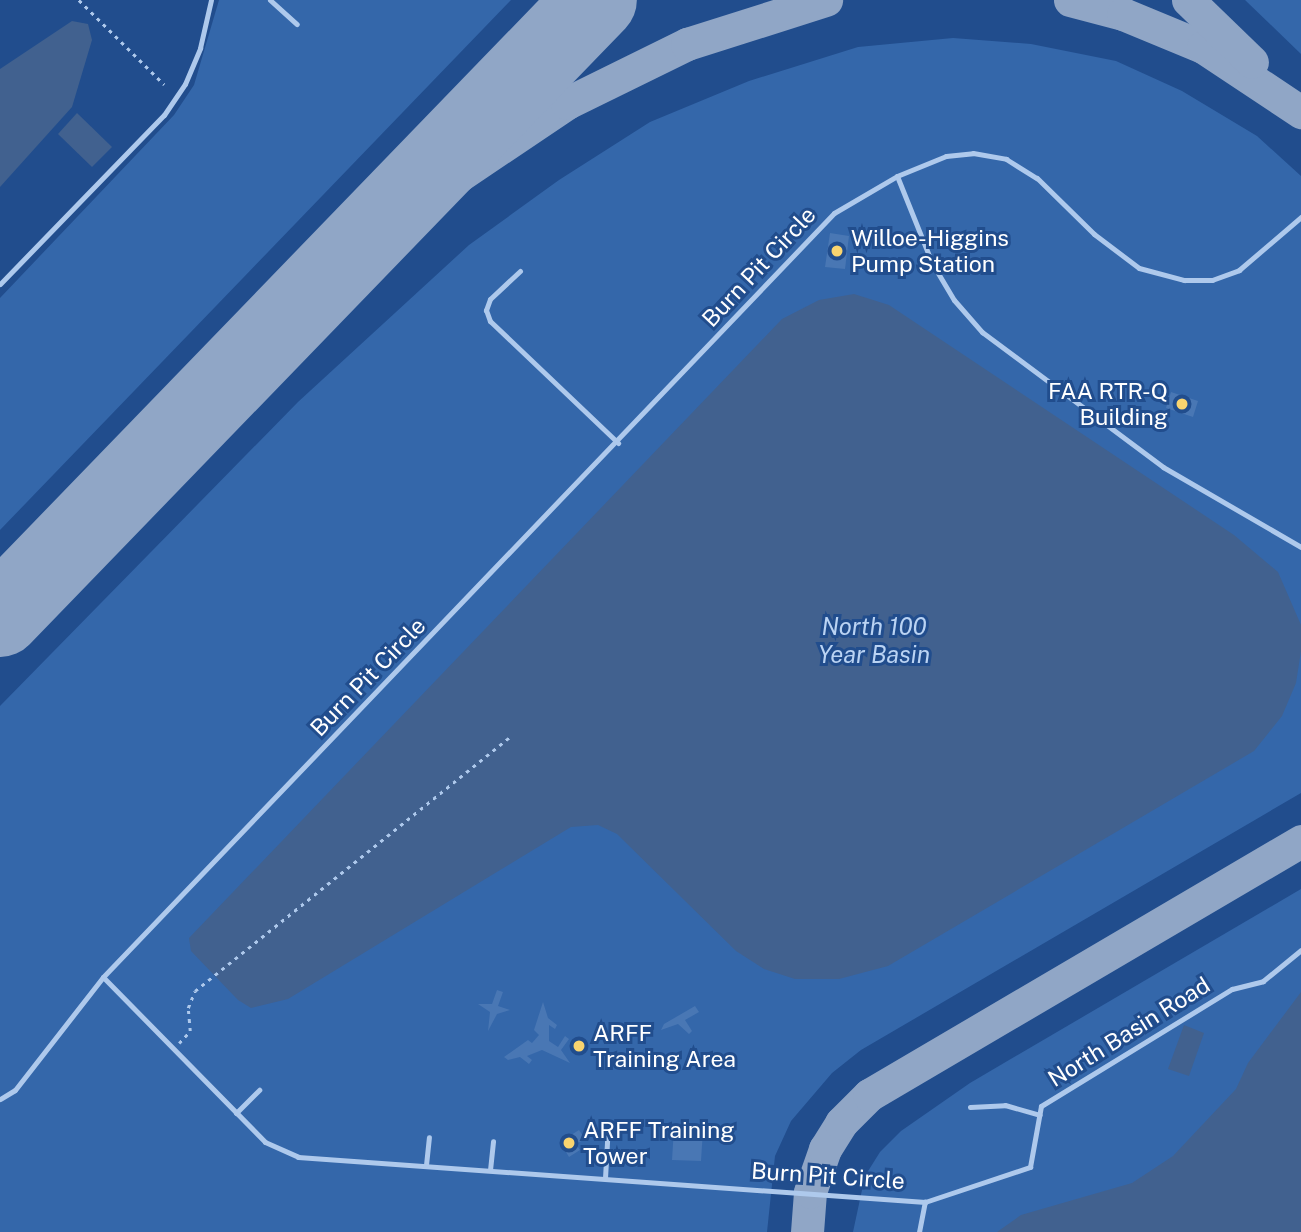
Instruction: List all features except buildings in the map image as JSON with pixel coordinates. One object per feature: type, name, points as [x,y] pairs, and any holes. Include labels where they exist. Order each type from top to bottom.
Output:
[{"type":"lane","points":[[0,284],[164,114],[185,84],[200,48],[211,0]]},
{"type":"lane","points":[[270,0],[297,24]]},
{"type":"lane","name":"Burn Pit Circle","points":[[925,1202],[298,1157],[265,1142],[103,977],[618,443],[834,213],[897,176],[946,156],[973,153],[1006,159],[1037,178],[1094,234],[1139,268],[1184,280],[1212,280],[1239,270],[1301,217]]},
{"type":"lane","points":[[897,176],[932,263],[982,331],[1163,467],[1301,547]]},
{"type":"lane","points":[[520,271],[491,299],[486,310],[490,321],[618,443]]},
{"type":"lane","name":"North Basin Road","points":[[925,1202],[1030,1167],[1041,1106],[1232,989],[1263,981],[1301,950]]},
{"type":"lane","points":[[0,1099],[15,1090],[103,977]]},
{"type":"lane","points":[[236,1113],[259,1090]]},
{"type":"lane","points":[[970,1107],[988,1103],[1040,1115]]},
{"type":"lane","points":[[605,1178],[608,1124]]},
{"type":"lane","points":[[426,1166],[429,1136]]},
{"type":"lane","points":[[490,1170],[493,1141]]},
{"type":"lane","points":[[919,1232],[925,1202]]},
{"type":"path","points":[[79,0],[164,84]]},
{"type":"path","points":[[172,1050],[190,1031],[188,1008],[195,991],[510,737]]},
{"type":"shaded area","points":[[219,0],[511,0],[0,530],[0,298],[174,115],[194,85]]},
{"type":"shaded area","points":[[1245,0],[1301,0],[1301,54]]},
{"type":"shaded area","points":[[953,38],[1031,44],[1116,61],[1182,91],[1257,136],[1301,176],[1301,793],[861,1050],[832,1073],[791,1121],[775,1156],[767,1232],[0,1232],[0,706],[298,402],[469,245],[559,180],[650,122],[749,81],[858,47]]},
{"type":"shaded area","points":[[1301,889],[1301,1232],[853,1232],[865,1176],[880,1152],[901,1131],[970,1083]]},
{"type":"water","points":[[72,21],[88,24],[92,40],[72,107],[0,187],[0,69]]},
{"type":"water","points":[[77,113],[112,147],[92,167],[58,134]]},
{"type":"water","name":"North 100 Year Basin","points":[[854,294],[889,305],[1234,535],[1278,572],[1301,625],[1301,651],[1296,683],[1282,716],[1254,751],[888,966],[839,979],[795,979],[764,969],[736,951],[617,834],[598,825],[571,827],[288,999],[251,1008],[238,1000],[191,951],[189,938],[782,319],[819,300]]},
{"type":"water","points":[[1301,992],[1301,1232],[997,1232],[1021,1215],[1132,1183],[1173,1156],[1236,1089],[1248,1063]]},
{"type":"water","points":[[1184,1025],[1204,1033],[1189,1076],[1168,1069]]},
{"type":"taxiway","points":[[317,288],[457,177],[567,103],[687,44],[826,0]]},
{"type":"taxiway","points":[[1070,0],[1123,14],[1203,47],[1301,112]]},
{"type":"taxiway","points":[[1188,0],[1252,62]]},
{"type":"taxiway","points":[[807,1232],[810,1192],[825,1149],[841,1123],[869,1095],[1301,841]]},
{"type":"runway","points":[[0,616],[596,0]]},
{"type":"place","name":"Willoe-Higgins Pump Station","points":[[837,251]]},
{"type":"place","name":"FAA RTR-Q Building","points":[[1182,404]]},
{"type":"place","name":"ARFF Training Area","points":[[579,1046]]},
{"type":"place","name":"ARFF Training Tower","points":[[569,1143]]}]
